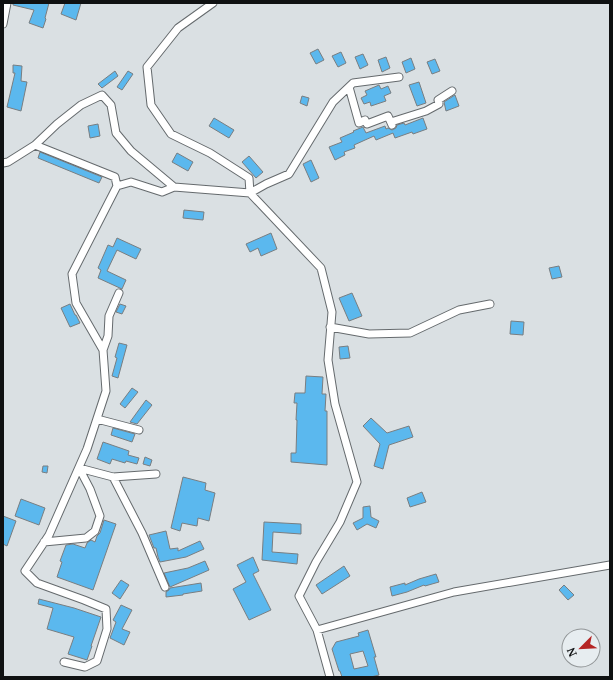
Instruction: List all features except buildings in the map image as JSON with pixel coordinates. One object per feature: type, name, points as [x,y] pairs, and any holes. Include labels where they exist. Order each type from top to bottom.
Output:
[{"type":"street","points":[[3,24],[7,3]]},
{"type":"street","points":[[213,3],[178,28],[147,67],[151,105],[170,134],[210,153],[249,178],[250,193],[321,268],[332,312],[328,360],[335,404],[357,482],[340,522],[316,562],[299,596],[317,630],[330,677]]},
{"type":"street","points":[[117,186],[131,182],[162,192],[174,187],[250,193],[289,174],[333,102],[353,83],[399,77]]},
{"type":"street","points":[[349,87],[359,123],[365,120],[367,124],[388,116],[391,124],[426,111],[439,104],[438,100],[452,91]]},
{"type":"street","points":[[3,163],[8,162],[34,145],[81,105],[102,95],[111,105],[116,133],[131,151],[174,187]]},
{"type":"street","points":[[34,145],[115,177],[117,186],[72,274],[76,303],[103,350]]},
{"type":"street","points":[[64,662],[85,667],[97,661],[107,629],[106,609],[36,583],[25,571],[49,535],[87,449],[106,391],[103,350],[108,336],[109,316],[119,293]]},
{"type":"street","points":[[330,327],[369,334],[410,333],[459,310],[490,304]]},
{"type":"street","points":[[97,419],[139,430]]},
{"type":"street","points":[[79,468],[113,477],[156,474]]},
{"type":"street","points":[[44,542],[86,538],[96,531],[100,516],[90,489],[79,468]]},
{"type":"street","points":[[113,477],[142,533],[165,587]]},
{"type":"street","points":[[317,630],[454,592],[610,565]]}]
